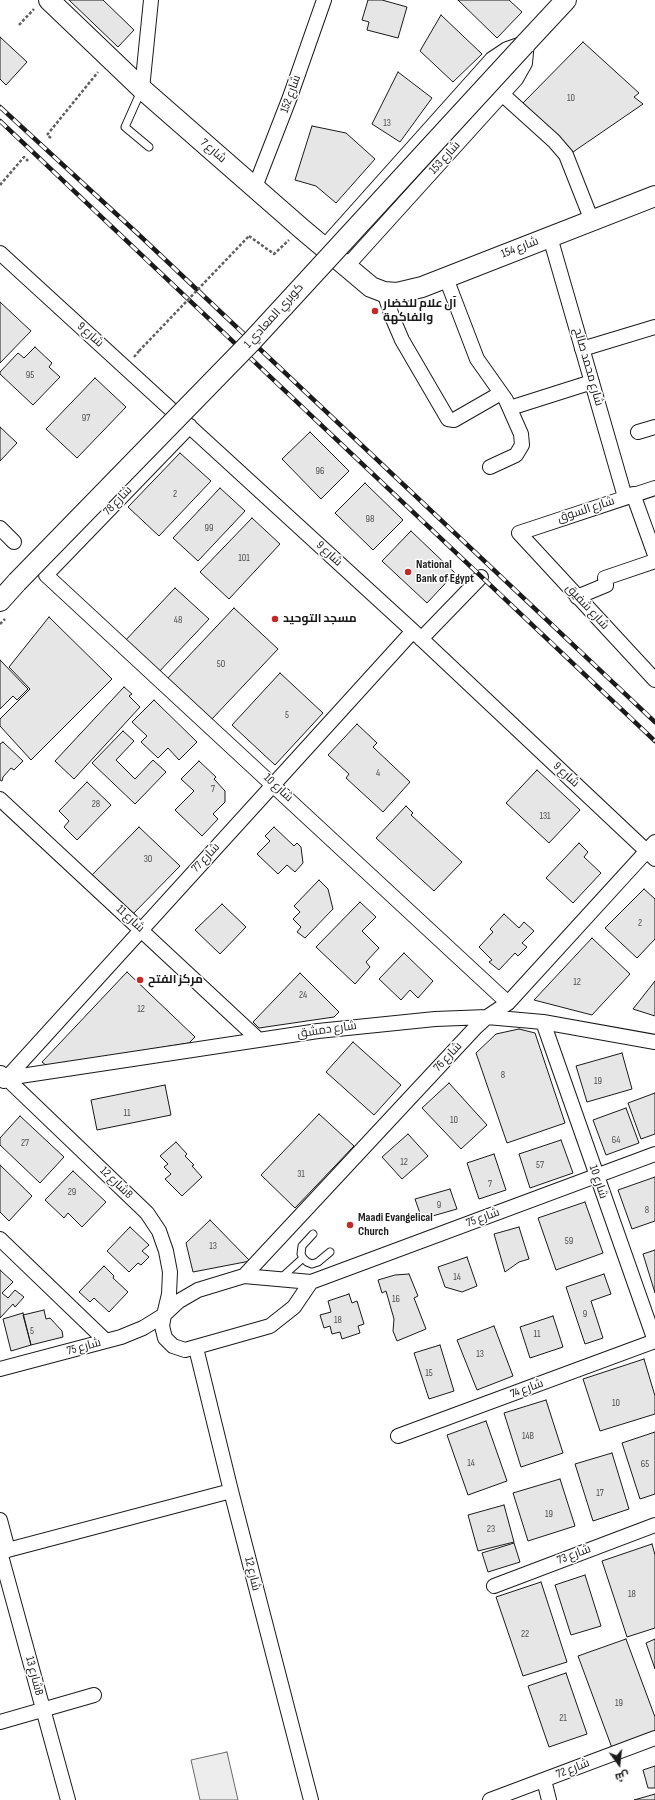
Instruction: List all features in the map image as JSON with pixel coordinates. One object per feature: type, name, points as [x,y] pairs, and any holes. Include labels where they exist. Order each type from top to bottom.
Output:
[{"type":"street","points":[[142,90],[151,0]]},
{"type":"street","name":"شارع 152","points":[[255,187],[290,97],[324,0]]},
{"type":"street","points":[[324,247],[492,59],[507,49],[526,43],[566,0]]},
{"type":"street","name":"شارع 7","points":[[43,2],[110,58],[142,90],[346,267],[371,287],[384,292]]},
{"type":"street","name":"شارع 153","points":[[346,267],[521,71],[525,63],[526,43]]},
{"type":"street","name":"كوبري المعادي 1","points":[[0,601],[251,342],[526,43]]},
{"type":"street","points":[[502,94],[554,141],[566,155],[592,221]]},
{"type":"street","name":"شارع 154","points":[[384,292],[397,293],[409,291],[446,278],[655,196]]},
{"type":"street","name":"شارع محمد صالح","points":[[550,237],[592,382],[629,495],[655,555]]},
{"type":"street","name":"شارع 9","points":[[0,252],[652,851]]},
{"type":"street","points":[[446,278],[477,359],[510,408],[521,434],[522,445],[516,455],[490,467]]},
{"type":"street","points":[[384,292],[402,340],[449,420],[454,420],[501,393]]},
{"type":"street","points":[[582,349],[655,327]]},
{"type":"street","points":[[510,408],[592,382]]},
{"type":"street","name":"شارع 78","points":[[46,575],[190,426]]},
{"type":"street","points":[[638,432],[655,427]]},
{"type":"street","name":"شارع السوق","points":[[519,534],[520,532],[629,495],[655,488]]},
{"type":"street","points":[[0,528],[14,542]]},
{"type":"street","name":"شارع شفيق","points":[[519,534],[655,679]]},
{"type":"street","points":[[577,597],[606,585],[605,578],[655,561]]},
{"type":"street","name":"شارع 10","points":[[46,575],[274,784],[508,1003]]},
{"type":"street","name":"شارع 77","points":[[2,1079],[274,784],[417,635],[481,577]]},
{"type":"street","name":"شارع 11","points":[[0,799],[259,1040]]},
{"type":"street","name":"شارع 76","points":[[244,1276],[476,1027],[487,1017],[508,1003],[652,851]]},
{"type":"street","name":"شارع دمشق","points":[[2,1079],[259,1040],[376,1024],[435,1019],[487,1017],[543,1022],[655,1042]]},
{"type":"street","name":"شارع 10","points":[[543,1022],[655,1341]]},
{"type":"street","name":"شارع 12B","points":[[2,1079],[147,1213],[159,1231],[166,1251],[170,1272],[169,1294],[164,1315]]},
{"type":"street","name":"شارع 75","points":[[0,1369],[106,1341],[143,1328],[164,1315],[179,1301],[198,1290],[244,1276],[311,1282],[655,1154]]},
{"type":"street","points":[[0,1239],[106,1341]]},
{"type":"street","points":[[164,1315],[162,1326],[165,1338],[174,1346],[185,1350],[196,1348],[270,1326],[294,1307],[311,1282]]},
{"type":"street","name":"شارع 74","points":[[398,1436],[655,1341]]},
{"type":"street","name":"شارع 12","points":[[196,1348],[231,1491],[311,1800]]},
{"type":"street","points":[[3,1551],[231,1491]]},
{"type":"street","name":"شارع 13B","points":[[0,1520],[3,1551],[43,1710],[68,1800]]},
{"type":"street","name":"شارع 73","points":[[494,1586],[655,1525]]},
{"type":"street","points":[[0,1722],[94,1695]]},
{"type":"street","name":"شارع 72","points":[[496,1799],[655,1738]]},
{"type":"street","points":[[544,1780],[549,1800]]},
{"type":"lane","points":[[142,90],[125,127],[149,147]]},
{"type":"lane","points":[[313,1234],[302,1246],[301,1254],[303,1258],[312,1264],[318,1262],[330,1252]]},
{"type":"lane","points":[[280,1279],[303,1258]]},
{"type":"path","points":[[19,24],[43,2]]},
{"type":"path","points":[[51,138],[47,135],[110,58]]},
{"type":"path","points":[[0,185],[24,157],[28,161]]},
{"type":"path","points":[[139,351],[249,236],[274,254],[302,229]]},
{"type":"shaded area","points":[[227,1752],[238,1800],[200,1800],[191,1760]]},
{"type":"building","points":[[69,0],[103,0],[134,30],[118,47]]},
{"type":"building","points":[[368,0],[382,0],[407,7],[398,38],[367,30],[369,22],[362,20]]},
{"type":"building","points":[[458,0],[509,0],[522,12],[497,38]]},
{"type":"building","points":[[441,15],[482,54],[453,82],[420,51]]},
{"type":"building","points":[[0,37],[27,62],[6,85],[0,79]]},
{"type":"building","points":[[583,42],[639,93],[634,97],[643,104],[573,152],[522,104]]},
{"type":"building","points":[[398,72],[432,98],[400,142],[372,124]]},
{"type":"building","points":[[312,126],[346,133],[375,159],[336,203],[316,186],[295,180]]},
{"type":"building","points":[[0,302],[31,331],[0,363]]},
{"type":"building","points":[[35,347],[52,363],[49,367],[60,377],[33,405],[0,374],[0,372],[18,353],[24,358]]},
{"type":"building","points":[[95,378],[126,407],[77,458],[46,429]]},
{"type":"building","points":[[0,427],[17,443],[0,461]]},
{"type":"building","points":[[310,432],[349,471],[321,499],[282,459]]},
{"type":"building","points":[[180,453],[211,481],[159,536],[128,507]]},
{"type":"building","points":[[365,483],[403,520],[373,550],[335,513]]},
{"type":"building","points":[[220,488],[245,511],[198,561],[173,538]]},
{"type":"building","points":[[252,518],[280,544],[229,599],[200,572]]},
{"type":"building","points":[[411,531],[455,573],[427,603],[382,561]]},
{"type":"building","points":[[175,588],[209,619],[156,675],[123,643]]},
{"type":"building","points":[[234,608],[278,649],[211,720],[167,679]]},
{"type":"building","points":[[49,617],[112,679],[31,760],[0,726],[0,719],[30,689],[9,667]]},
{"type":"building","points":[[0,660],[28,689],[17,700],[13,696],[0,709]]},
{"type":"building","points":[[280,673],[323,713],[275,765],[232,725]]},
{"type":"building","points":[[124,687],[132,694],[129,696],[140,707],[74,779],[55,761]]},
{"type":"building","points":[[154,700],[197,742],[179,760],[168,748],[158,758],[141,742],[147,736],[132,722]]},
{"type":"building","points":[[357,724],[377,743],[373,747],[410,782],[383,812],[346,778],[349,774],[328,755]]},
{"type":"building","points":[[123,731],[134,741],[116,760],[135,779],[153,760],[166,772],[135,804],[92,763]]},
{"type":"building","points":[[3,742],[23,761],[14,770],[11,768],[3,777],[2,781],[0,780],[0,744]]},
{"type":"building","points":[[199,761],[216,777],[214,779],[225,791],[225,802],[213,814],[218,819],[202,836],[175,810],[194,791],[181,779]]},
{"type":"building","points":[[537,770],[580,810],[549,843],[506,803]]},
{"type":"building","points":[[87,782],[111,805],[77,840],[64,827],[69,821],[59,811]]},
{"type":"building","points":[[406,806],[413,813],[411,815],[462,862],[434,891],[376,838]]},
{"type":"building","points":[[139,827],[180,866],[130,917],[89,878]]},
{"type":"building","points":[[274,827],[294,846],[297,843],[301,847],[303,863],[295,872],[287,865],[278,874],[257,854],[270,841],[265,836]]},
{"type":"building","points":[[579,843],[588,852],[584,857],[601,873],[573,903],[546,878]]},
{"type":"building","points":[[319,880],[328,889],[333,909],[305,938],[297,932],[301,927],[293,919],[300,912],[294,906]]},
{"type":"building","points":[[644,889],[655,899],[655,939],[637,958],[605,928]]},
{"type":"building","points":[[360,902],[376,917],[362,931],[379,948],[366,962],[370,967],[355,984],[316,947]]},
{"type":"building","points":[[222,904],[246,927],[220,954],[195,930]]},
{"type":"building","points":[[504,914],[519,928],[524,922],[534,931],[522,943],[527,947],[518,956],[515,953],[499,970],[489,962],[492,960],[479,947],[493,932],[490,929]]},
{"type":"building","points":[[592,938],[630,974],[592,1015],[534,1000]]},
{"type":"building","points":[[404,953],[433,981],[418,998],[410,990],[401,1000],[379,979]]},
{"type":"building","points":[[127,972],[195,1037],[189,1043],[47,1066],[42,1062]]},
{"type":"building","points":[[300,973],[339,1012],[334,1017],[259,1028],[253,1022]]},
{"type":"building","points":[[655,981],[655,1016],[633,1009]]},
{"type":"building","points":[[519,1029],[535,1033],[565,1123],[507,1143],[476,1053],[496,1034]]},
{"type":"building","points":[[353,1042],[401,1085],[374,1115],[326,1072]]},
{"type":"building","points":[[622,1053],[632,1089],[587,1102],[576,1066]]},
{"type":"building","points":[[449,1083],[487,1125],[461,1149],[422,1108]]},
{"type":"building","points":[[165,1085],[171,1115],[97,1130],[91,1100]]},
{"type":"building","points":[[655,1093],[655,1134],[641,1139],[628,1103]]},
{"type":"building","points":[[626,1108],[639,1143],[606,1155],[593,1120]]},
{"type":"building","points":[[319,1114],[354,1146],[295,1208],[261,1175]]},
{"type":"building","points":[[20,1116],[64,1157],[40,1183],[0,1145],[0,1138]]},
{"type":"building","points":[[408,1134],[428,1156],[402,1179],[382,1157]]},
{"type":"building","points":[[561,1140],[573,1173],[530,1188],[519,1154]]},
{"type":"building","points":[[176,1142],[187,1154],[185,1156],[194,1165],[192,1166],[202,1177],[182,1196],[165,1179],[171,1174],[164,1167],[168,1164],[160,1156]]},
{"type":"building","points":[[494,1154],[506,1190],[479,1199],[467,1163]]},
{"type":"building","points":[[0,1165],[32,1196],[9,1221],[0,1212]]},
{"type":"building","points":[[73,1171],[106,1202],[82,1227],[68,1213],[64,1218],[45,1200]]},
{"type":"building","points":[[655,1177],[655,1221],[632,1229],[618,1190]]},
{"type":"building","points":[[450,1189],[457,1209],[422,1219],[415,1199]]},
{"type":"building","points":[[585,1202],[603,1253],[556,1270],[538,1218]]},
{"type":"building","points":[[210,1220],[250,1261],[193,1272],[186,1243]]},
{"type":"building","points":[[130,1227],[149,1245],[142,1251],[149,1257],[141,1265],[138,1263],[129,1272],[107,1251]]},
{"type":"building","points":[[519,1227],[529,1259],[519,1262],[505,1272],[494,1234]]},
{"type":"building","points":[[655,1250],[655,1293],[643,1254]]},
{"type":"building","points":[[467,1257],[477,1286],[462,1292],[445,1287],[438,1267]]},
{"type":"building","points":[[104,1266],[114,1276],[113,1278],[128,1292],[109,1312],[94,1298],[90,1302],[79,1292]]},
{"type":"building","points":[[0,1270],[13,1282],[2,1293],[8,1298],[15,1290],[24,1297],[15,1307],[13,1304],[0,1318]]},
{"type":"building","points":[[409,1274],[418,1296],[414,1298],[426,1329],[397,1341],[393,1331],[394,1319],[386,1291],[382,1293],[378,1280],[395,1275]]},
{"type":"building","points":[[604,1274],[611,1294],[591,1301],[603,1338],[585,1344],[566,1287]]},
{"type":"building","points":[[349,1294],[352,1303],[357,1301],[364,1324],[358,1326],[360,1333],[342,1339],[340,1332],[332,1334],[330,1326],[324,1328],[320,1315],[331,1312],[328,1301]]},
{"type":"building","points":[[44,1310],[46,1319],[50,1318],[62,1331],[63,1337],[31,1345],[23,1315]]},
{"type":"building","points":[[23,1313],[31,1345],[11,1351],[3,1319]]},
{"type":"building","points":[[553,1316],[563,1347],[530,1358],[520,1327]]},
{"type":"building","points":[[494,1326],[513,1376],[477,1390],[457,1340]]},
{"type":"building","points":[[440,1345],[454,1391],[429,1399],[414,1353]]},
{"type":"building","points":[[644,1359],[655,1396],[655,1414],[600,1431],[583,1379]]},
{"type":"building","points":[[546,1400],[563,1453],[521,1467],[504,1413]]},
{"type":"building","points":[[486,1421],[507,1481],[468,1495],[447,1435]]},
{"type":"building","points":[[655,1432],[655,1494],[640,1499],[622,1443]]},
{"type":"building","points":[[612,1453],[629,1509],[593,1521],[575,1464]]},
{"type":"building","points":[[560,1479],[575,1526],[528,1541],[513,1493]]},
{"type":"building","points":[[504,1505],[514,1542],[478,1551],[468,1515]]},
{"type":"building","points":[[514,1543],[520,1562],[488,1572],[482,1553]]},
{"type":"building","points":[[652,1544],[655,1555],[655,1628],[627,1637],[602,1561]]},
{"type":"building","points":[[585,1575],[601,1626],[571,1635],[555,1585]]},
{"type":"building","points":[[541,1582],[567,1662],[523,1676],[496,1597]]},
{"type":"building","points":[[626,1639],[655,1717],[655,1732],[612,1748],[578,1656]]},
{"type":"building","points":[[655,1639],[655,1669],[646,1643]]},
{"type":"building","points":[[566,1673],[587,1734],[549,1747],[528,1686]]},
{"type":"building","points":[[655,1766],[655,1788],[648,1788],[643,1770]]},
{"type":"building","points":[[655,1794],[655,1800],[634,1800]]},
{"type":"railway","points":[[0,107],[137,233],[655,722]]},
{"type":"railway","points":[[0,121],[655,741]]},
{"type":"place","name":"آل علام للخضار والفاكهة","points":[[375,311]]},
{"type":"place","name":"National Bank of Egypt","points":[[408,572]]},
{"type":"place","name":"مسجد التوحيد","points":[[275,619]]},
{"type":"place","name":"مركز الفتح","points":[[140,980]]},
{"type":"place","name":"Maadi Evangelical Church","points":[[350,1225]]}]
